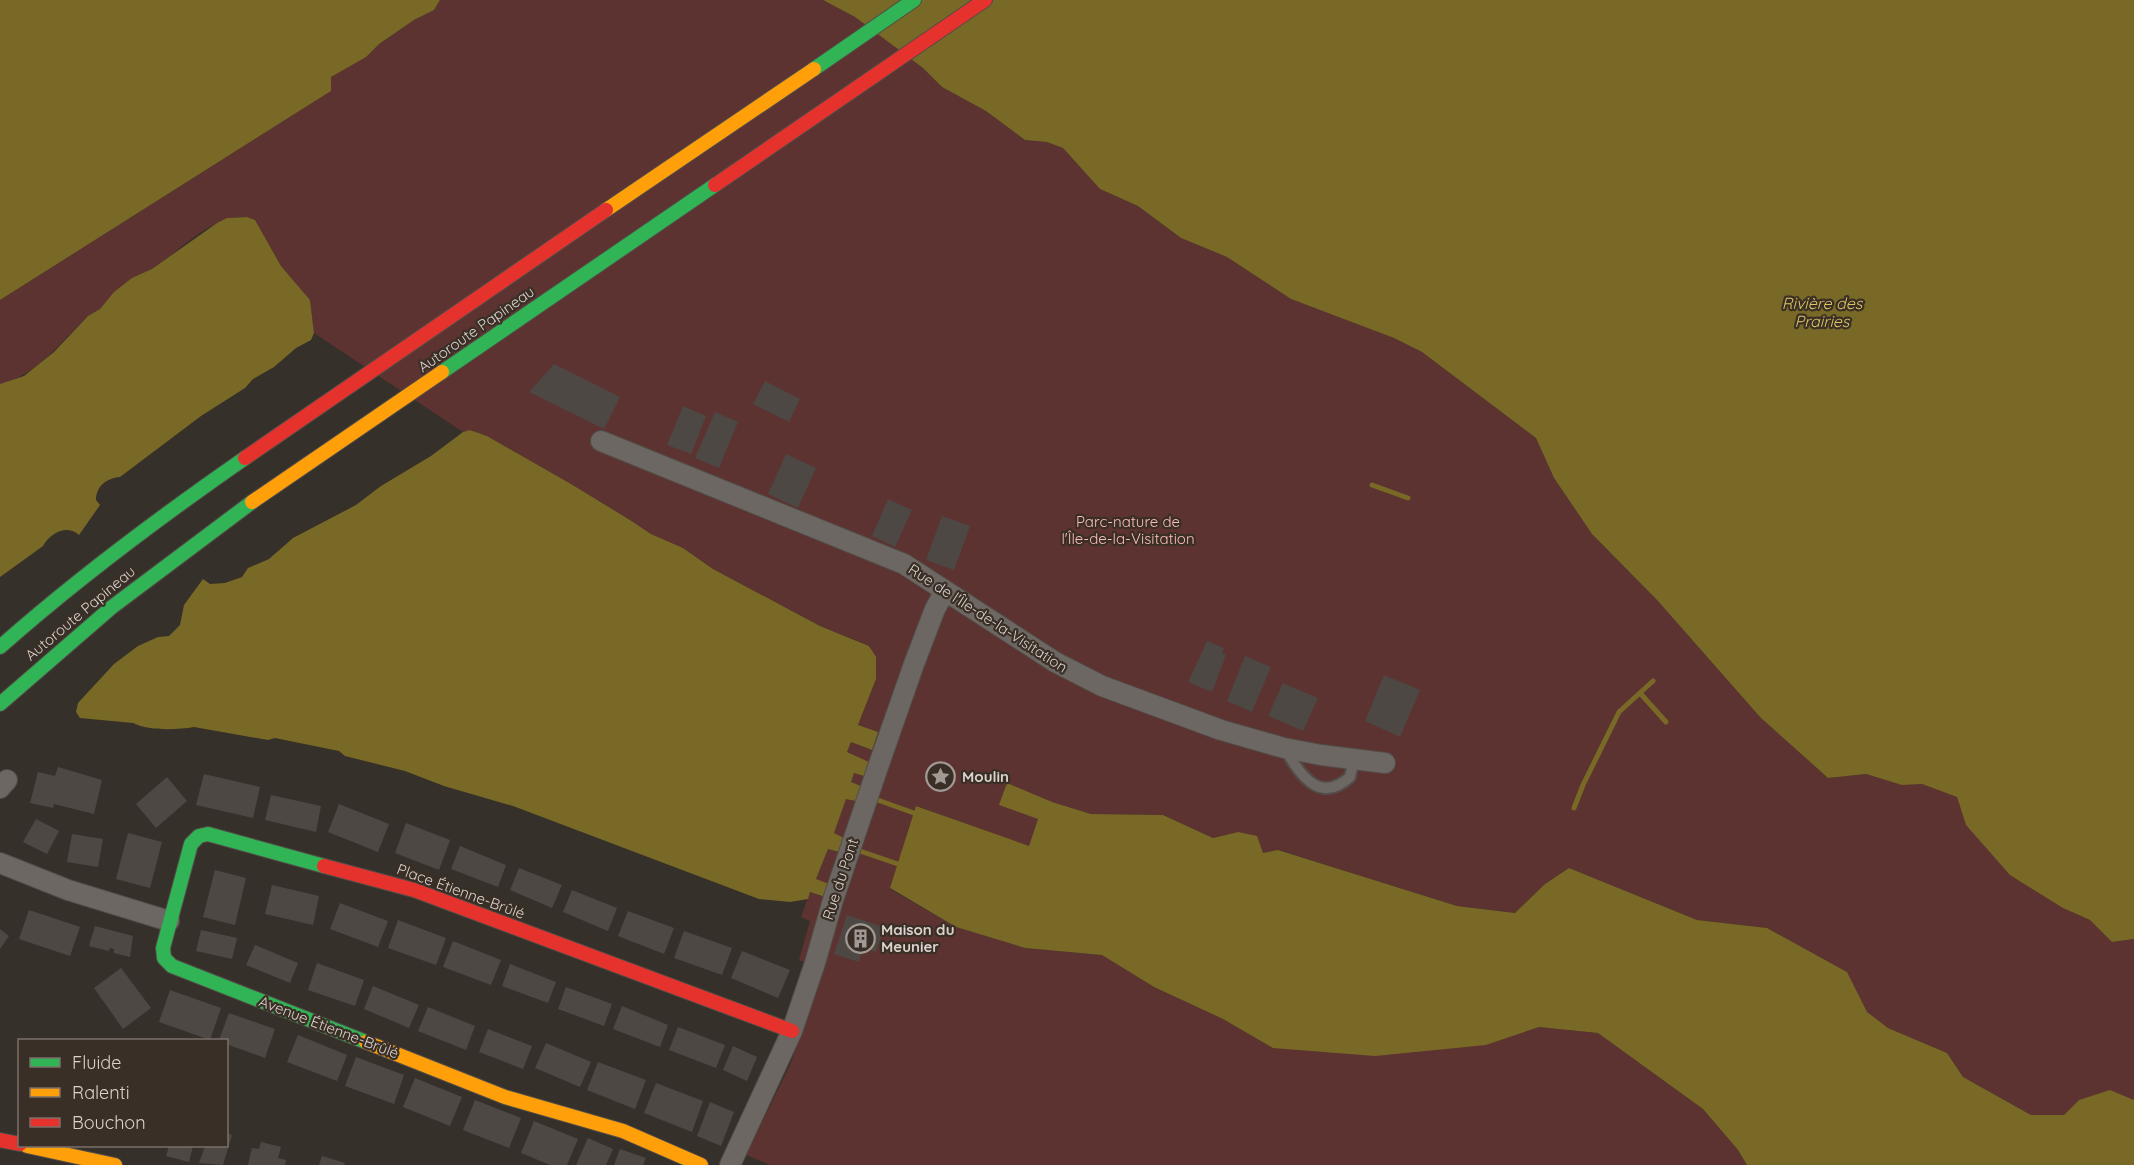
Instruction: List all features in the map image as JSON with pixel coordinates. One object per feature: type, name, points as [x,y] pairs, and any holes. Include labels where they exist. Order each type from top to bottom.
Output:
[{"type":"main road","name":"Autoroute Papineau","points":[[0,647],[87,573],[248,455],[914,0]]},
{"type":"main road","name":"Autoroute Papineau","points":[[0,704],[112,607],[204,537],[985,0]]},
{"type":"main road","name":"Place Étienne-Brûlé","points":[[169,921],[191,844],[199,836],[208,834],[414,890],[792,1031]]},
{"type":"main road","name":"Avenue Étienne-Brûlé","points":[[169,921],[163,953],[167,962],[178,969],[505,1096],[623,1131],[701,1165]]},
{"type":"main road","points":[[0,1140],[18,1144]]},
{"type":"main road","points":[[29,1147],[46,1158],[114,1165]]},
{"type":"street","name":"Rue de l'Île-de-la-Visitation","points":[[601,441],[904,564],[1080,676],[1221,730],[1284,748],[1321,756],[1385,763]]},
{"type":"street","name":"Rue du Pont","points":[[730,1165],[792,1031],[833,900],[890,734],[935,609],[945,591]]},
{"type":"street","points":[[0,863],[68,890],[169,921]]},
{"type":"lane","points":[[1284,748],[1301,775],[1314,785],[1324,788],[1334,787],[1350,777],[1354,759]]},
{"type":"green space","name":"Parc-nature de l'Île-de-la-Visitation","points":[[440,0],[823,0],[855,17],[923,68],[942,87],[986,111],[1025,140],[1047,142],[1063,148],[1100,189],[1138,206],[1181,238],[1227,257],[1291,299],[1394,338],[1422,352],[1536,438],[1554,478],[1592,534],[1657,600],[1760,717],[1828,778],[1866,774],[1902,785],[1922,784],[1957,797],[1966,825],[2063,908],[2090,920],[2112,942],[2134,939],[2134,1100],[2110,1091],[2079,1100],[2065,1115],[2031,1115],[1963,1077],[1947,1053],[1888,1028],[1866,1012],[1847,972],[1767,928],[1697,920],[1569,868],[1545,884],[1515,913],[1457,906],[1279,850],[1263,853],[1238,832],[1213,838],[1163,815],[1091,814],[1052,802],[1038,819],[1029,847],[917,806],[890,889],[956,927],[1025,948],[1102,955],[1154,987],[1223,1019],[1273,1048],[1486,1045],[1539,1027],[1598,1033],[1703,1109],[1738,1150],[1747,1165],[770,1165],[746,1155],[790,1065],[824,969],[799,960],[810,921],[801,917],[810,892],[824,897],[816,879],[828,849],[839,852],[843,838],[834,833],[846,798],[856,800],[861,786],[851,782],[854,773],[868,762],[847,752],[851,742],[871,750],[877,732],[858,725],[876,679],[870,646],[820,626],[713,569],[683,548],[651,534],[571,484],[487,436],[471,430],[463,432],[314,333],[310,300],[281,266],[255,220],[242,217],[228,219],[201,232],[152,269],[117,290],[101,308],[86,318],[37,366],[13,380],[0,384],[0,300],[331,91],[331,77],[365,57],[379,44],[414,20],[434,10]]},
{"type":"water","points":[[0,0],[440,0],[434,10],[414,20],[379,44],[366,57],[331,77],[331,91],[0,300]]},
{"type":"water","name":"Rivière des Prairies","points":[[823,0],[2134,0],[2134,939],[2112,942],[2090,920],[2063,908],[2010,875],[1966,825],[1957,797],[1922,784],[1902,785],[1866,774],[1828,778],[1760,717],[1657,600],[1592,534],[1554,478],[1536,438],[1422,352],[1394,338],[1291,299],[1227,257],[1181,238],[1138,206],[1100,189],[1063,148],[1047,142],[1025,140],[986,111],[942,87],[923,68],[855,17]]},
{"type":"water","points":[[247,217],[255,220],[281,266],[310,300],[314,333],[311,340],[253,379],[245,388],[201,416],[120,477],[110,479],[103,484],[96,495],[96,500],[100,505],[79,535],[69,530],[54,534],[43,546],[0,577],[0,384],[24,376],[54,352],[88,316],[100,309],[114,292],[132,278],[152,269],[217,223],[227,218]]},
{"type":"water","points":[[470,430],[487,436],[571,484],[651,534],[683,548],[713,569],[820,626],[869,646],[876,657],[876,679],[858,725],[878,732],[872,750],[851,742],[847,752],[869,762],[864,776],[854,773],[851,782],[861,786],[856,801],[846,799],[834,833],[844,838],[839,852],[828,849],[816,879],[829,884],[825,897],[810,892],[808,899],[790,902],[759,899],[513,806],[444,786],[405,771],[345,756],[339,751],[275,738],[268,740],[194,727],[155,729],[133,723],[80,718],[76,712],[78,703],[114,664],[138,646],[158,637],[169,636],[180,625],[184,605],[203,579],[210,584],[225,583],[242,577],[248,568],[269,559],[293,538],[356,505],[463,432]]},
{"type":"water","points":[[1007,783],[1052,802],[1091,814],[1163,815],[1213,838],[1238,832],[1257,836],[1263,853],[1278,850],[1457,906],[1515,913],[1545,884],[1569,868],[1697,920],[1767,928],[1847,972],[1867,1012],[1888,1028],[1947,1053],[1963,1077],[2031,1115],[2064,1115],[2079,1100],[2110,1090],[2134,1100],[2134,1165],[1747,1165],[1738,1150],[1703,1109],[1598,1033],[1539,1027],[1486,1045],[1375,1056],[1273,1048],[1223,1019],[1154,987],[1102,955],[1025,948],[956,927],[890,888],[916,806],[1029,846],[1038,819],[999,805]]},
{"type":"building","points":[[554,364],[620,397],[604,429],[529,392]]},
{"type":"building","points":[[765,381],[800,399],[789,422],[753,404]]},
{"type":"building","points":[[683,406],[706,416],[691,454],[667,445]]},
{"type":"building","points":[[715,412],[738,422],[719,468],[695,458]]},
{"type":"building","points":[[786,454],[816,468],[798,508],[768,494]]},
{"type":"building","points":[[888,499],[912,510],[895,547],[872,536]]},
{"type":"building","points":[[942,516],[970,526],[954,570],[926,560]]},
{"type":"building","points":[[1207,641],[1224,648],[1222,653],[1226,655],[1212,692],[1188,682]]},
{"type":"building","points":[[1245,656],[1271,667],[1252,712],[1227,701]]},
{"type":"building","points":[[1384,675],[1420,690],[1400,737],[1365,721]]},
{"type":"building","points":[[1283,683],[1318,698],[1303,731],[1268,716]]},
{"type":"building","points":[[58,767],[102,780],[94,814],[54,804],[53,808],[30,803],[38,772],[55,776]]},
{"type":"building","points":[[204,774],[260,787],[253,818],[196,805]]},
{"type":"building","points":[[167,777],[187,801],[156,828],[136,804]]},
{"type":"building","points":[[271,795],[321,806],[316,832],[265,820]]},
{"type":"building","points":[[339,804],[389,824],[378,852],[328,832]]},
{"type":"building","points":[[36,819],[59,831],[47,854],[23,842]]},
{"type":"building","points":[[406,823],[450,840],[439,870],[395,853]]},
{"type":"building","points":[[128,833],[162,842],[150,888],[116,879]]},
{"type":"building","points":[[72,834],[103,839],[98,867],[67,862]]},
{"type":"building","points":[[460,846],[506,865],[498,887],[451,869]]},
{"type":"building","points":[[519,868],[562,885],[552,908],[510,890]]},
{"type":"building","points":[[215,870],[246,878],[235,925],[203,917]]},
{"type":"building","points":[[272,885],[319,896],[313,925],[265,914]]},
{"type":"building","points":[[572,890],[617,908],[608,931],[563,912]]},
{"type":"building","points":[[340,903],[388,921],[378,947],[330,929]]},
{"type":"building","points":[[29,910],[80,927],[70,956],[19,939]]},
{"type":"building","points":[[628,911],[674,928],[664,954],[618,936]]},
{"type":"building","name":"Maison du Meunier","points":[[847,915],[884,927],[876,952],[863,948],[859,962],[834,954]]},
{"type":"building","points":[[398,920],[446,938],[436,965],[388,948]]},
{"type":"building","points":[[95,926],[133,936],[130,957],[114,953],[114,949],[110,948],[109,951],[89,946]]},
{"type":"building","points":[[0,929],[9,936],[0,949]]},
{"type":"building","points":[[201,930],[237,938],[232,959],[196,951]]},
{"type":"building","points":[[684,931],[732,948],[722,975],[674,958]]},
{"type":"building","points":[[453,941],[501,960],[491,985],[443,967]]},
{"type":"building","points":[[255,945],[298,963],[290,983],[246,965]]},
{"type":"building","points":[[742,951],[790,970],[778,998],[731,978]]},
{"type":"building","points":[[317,963],[364,980],[355,1006],[308,990]]},
{"type":"building","points":[[510,964],[556,982],[548,1003],[502,986]]},
{"type":"building","points":[[121,968],[151,1008],[123,1029],[94,988]]},
{"type":"building","points":[[373,986],[419,1005],[409,1028],[364,1009]]},
{"type":"building","points":[[566,987],[612,1004],[604,1026],[558,1009]]},
{"type":"building","points":[[170,990],[221,1008],[210,1039],[159,1022]]},
{"type":"building","points":[[622,1006],[668,1025],[660,1047],[613,1029]]},
{"type":"building","points":[[428,1007],[475,1026],[466,1050],[418,1031]]},
{"type":"building","points":[[229,1013],[275,1029],[265,1058],[228,1045],[228,1039],[219,1039]]},
{"type":"building","points":[[678,1027],[725,1045],[716,1068],[669,1050]]},
{"type":"building","points":[[488,1029],[532,1046],[523,1069],[479,1052]]},
{"type":"building","points":[[298,1035],[347,1055],[337,1081],[287,1062]]},
{"type":"building","points":[[546,1043],[591,1062],[580,1087],[535,1068]]},
{"type":"building","points":[[733,1046],[757,1057],[747,1081],[723,1070]]},
{"type":"building","points":[[356,1057],[404,1075],[394,1104],[345,1086]]},
{"type":"building","points":[[598,1062],[646,1080],[635,1109],[587,1090]]},
{"type":"building","points":[[415,1078],[462,1097],[450,1126],[403,1107]]},
{"type":"building","points":[[656,1083],[703,1101],[692,1132],[644,1113]]},
{"type":"building","points":[[475,1100],[521,1118],[509,1148],[463,1130]]},
{"type":"building","points":[[710,1102],[734,1112],[721,1146],[697,1136]]},
{"type":"building","points":[[534,1121],[578,1139],[567,1165],[550,1165],[521,1153]]},
{"type":"building","points":[[228,1134],[232,1135],[223,1165],[199,1163],[205,1147],[228,1147]]},
{"type":"building","points":[[588,1138],[613,1149],[606,1165],[576,1165]]},
{"type":"building","points":[[261,1142],[281,1147],[278,1158],[286,1160],[285,1165],[248,1165],[252,1148],[259,1149]]},
{"type":"building","points":[[169,1147],[193,1147],[189,1162],[166,1156]]},
{"type":"building","points":[[620,1149],[646,1158],[643,1165],[614,1165]]},
{"type":"building","points":[[322,1156],[345,1163],[344,1165],[319,1165]]},
{"type":"waterway","points":[[1372,485],[1408,498]]},
{"type":"waterway","points":[[1574,808],[1619,712],[1653,681]]},
{"type":"waterway","points":[[1640,693],[1666,722]]},
{"type":"waterway","points":[[858,793],[914,813]]},
{"type":"waterway","points":[[854,849],[898,864]]},
{"type":"traffic: fast","points":[[814,69],[914,0]]},
{"type":"traffic: fast","points":[[442,372],[715,185]]},
{"type":"traffic: fast","points":[[0,647],[120,549],[245,458]]},
{"type":"traffic: fast","points":[[0,704],[112,607],[252,502]]},
{"type":"traffic: fast","points":[[324,866],[208,834],[199,836],[191,844],[163,948],[164,958],[172,966],[366,1042]]},
{"type":"traffic: slow","points":[[606,210],[814,69]]},
{"type":"traffic: slow","points":[[252,502],[442,372]]},
{"type":"traffic: slow","points":[[366,1042],[505,1097],[623,1131],[701,1165]]},
{"type":"traffic: slow","points":[[32,1147],[115,1165]]},
{"type":"traffic: jam","points":[[715,185],[985,0]]},
{"type":"traffic: jam","points":[[245,458],[606,210]]},
{"type":"traffic: jam","points":[[324,866],[414,890],[792,1031]]},
{"type":"traffic: jam","points":[[0,1140],[18,1144]]},
{"type":"place","name":"Moulin","points":[[941,776]]},
{"type":"place","name":"Maison du Meunier","points":[[860,938]]}]
